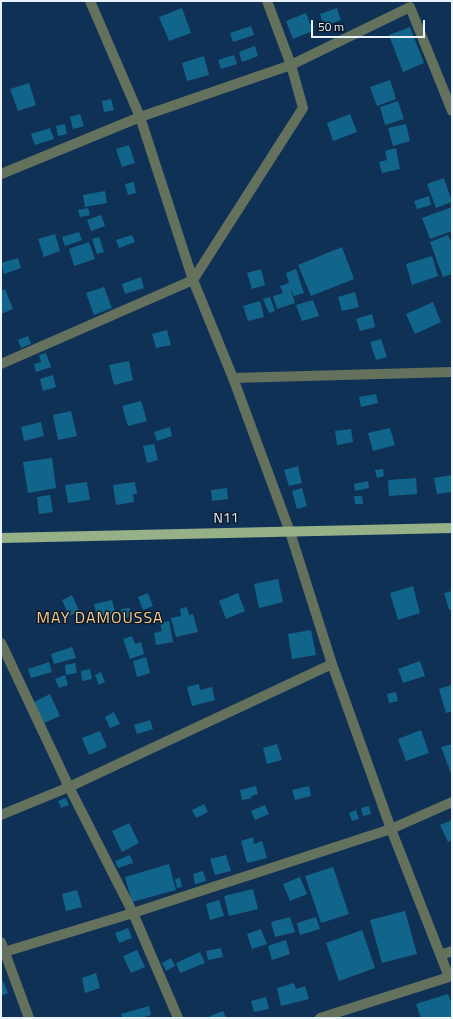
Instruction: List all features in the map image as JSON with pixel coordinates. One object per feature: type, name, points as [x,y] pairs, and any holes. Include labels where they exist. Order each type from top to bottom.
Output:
[{"type":"main road","name":"N11","points":[[1,538],[452,528]]},
{"type":"street","points":[[90,1],[140,117],[193,280],[233,378],[290,532],[332,664],[392,830],[449,977],[320,1018]]},
{"type":"street","points":[[1,364],[193,280],[303,108],[291,65],[267,1]]},
{"type":"street","points":[[1,174],[140,117],[291,65],[410,7],[452,111]]},
{"type":"street","points":[[233,378],[452,372]]},
{"type":"street","points":[[1,642],[69,787],[133,913],[178,1018]]},
{"type":"street","points":[[1,815],[69,787],[332,664]]},
{"type":"street","points":[[3,952],[133,913],[392,830],[452,802]]},
{"type":"street","points":[[1,942],[3,952],[29,1018]]},
{"type":"street","points":[[441,955],[452,950]]},
{"type":"building","points":[[182,8],[191,33],[169,41],[159,17]]},
{"type":"building","points":[[337,8],[341,20],[324,26],[320,14]]},
{"type":"building","points":[[306,13],[313,31],[293,39],[286,21]]},
{"type":"building","points":[[251,26],[254,35],[233,42],[230,33]]},
{"type":"building","points":[[410,27],[424,63],[403,72],[389,35]]},
{"type":"building","points":[[255,46],[258,56],[242,62],[239,52]]},
{"type":"building","points":[[234,55],[237,64],[221,69],[218,60]]},
{"type":"building","points":[[204,56],[209,75],[187,81],[182,63]]},
{"type":"building","points":[[390,80],[396,99],[377,106],[370,87]]},
{"type":"building","points":[[29,83],[36,105],[18,111],[10,89]]},
{"type":"building","points":[[111,99],[114,110],[104,112],[102,101]]},
{"type":"building","points":[[398,101],[404,119],[385,125],[380,107]]},
{"type":"building","points":[[80,114],[84,126],[73,129],[70,117]]},
{"type":"building","points":[[350,114],[357,132],[333,141],[327,123]]},
{"type":"building","points":[[65,124],[67,134],[58,136],[56,126]]},
{"type":"building","points":[[406,124],[410,141],[393,146],[388,128]]},
{"type":"building","points":[[50,128],[54,139],[35,145],[31,134]]},
{"type":"building","points":[[129,145],[135,163],[122,167],[116,149]]},
{"type":"building","points":[[396,148],[400,169],[382,173],[379,162],[387,160],[385,151]]},
{"type":"building","points":[[444,178],[452,202],[436,208],[427,184]]},
{"type":"building","points":[[134,182],[136,193],[128,195],[125,184]]},
{"type":"building","points":[[105,191],[107,203],[85,207],[83,195]]},
{"type":"building","points":[[429,196],[431,205],[417,209],[414,201]]},
{"type":"building","points":[[452,207],[452,231],[430,239],[422,218]]},
{"type":"building","points":[[88,208],[90,215],[80,217],[78,210]]},
{"type":"building","points":[[101,215],[105,226],[91,231],[87,220]]},
{"type":"building","points":[[79,232],[82,240],[65,246],[62,237]]},
{"type":"building","points":[[55,234],[60,251],[44,257],[38,239]]},
{"type":"building","points":[[132,235],[135,242],[119,248],[116,240]]},
{"type":"building","points":[[448,235],[452,244],[452,274],[443,277],[430,242]]},
{"type":"building","points":[[99,237],[104,252],[97,254],[92,239]]},
{"type":"building","points":[[89,242],[95,259],[74,266],[69,249]]},
{"type":"building","points":[[342,247],[354,279],[311,296],[298,265]]},
{"type":"building","points":[[432,256],[438,276],[412,285],[406,264]]},
{"type":"building","points":[[18,258],[21,268],[4,274],[1,263]]},
{"type":"building","points":[[261,269],[265,285],[252,289],[247,273]]},
{"type":"building","points":[[296,269],[304,293],[294,296],[290,288],[295,303],[277,309],[273,296],[283,293],[280,286],[289,283],[286,273]]},
{"type":"building","points":[[141,277],[144,288],[125,294],[122,284]]},
{"type":"building","points":[[104,287],[112,308],[94,315],[86,293]]},
{"type":"building","points":[[5,289],[13,309],[1,314],[1,291]]},
{"type":"building","points":[[355,292],[359,307],[342,311],[338,297]]},
{"type":"building","points":[[270,297],[275,311],[269,313],[263,299]]},
{"type":"building","points":[[313,300],[319,316],[302,321],[296,305]]},
{"type":"building","points":[[260,301],[264,317],[248,321],[243,306]]},
{"type":"building","points":[[433,302],[441,322],[415,334],[406,314]]},
{"type":"building","points":[[372,314],[375,327],[360,331],[356,319]]},
{"type":"building","points":[[167,330],[171,345],[156,348],[152,334]]},
{"type":"building","points":[[28,336],[31,344],[21,348],[18,340]]},
{"type":"building","points":[[381,339],[387,357],[376,360],[370,342]]},
{"type":"building","points":[[46,353],[51,367],[36,372],[34,364],[41,362],[39,355]]},
{"type":"building","points":[[129,361],[133,380],[114,385],[109,365]]},
{"type":"building","points":[[53,375],[56,387],[43,391],[40,379]]},
{"type":"building","points":[[376,394],[378,403],[361,407],[359,397]]},
{"type":"building","points":[[141,401],[147,421],[128,426],[122,406]]},
{"type":"building","points":[[71,411],[77,436],[58,440],[53,415]]},
{"type":"building","points":[[41,422],[44,436],[24,441],[21,427]]},
{"type":"building","points":[[170,427],[172,436],[157,441],[154,432]]},
{"type":"building","points":[[390,428],[395,445],[373,451],[368,433]]},
{"type":"building","points":[[351,429],[353,442],[337,445],[335,431]]},
{"type":"building","points":[[154,444],[158,460],[147,463],[143,446]]},
{"type":"building","points":[[52,458],[56,488],[28,493],[23,462]]},
{"type":"building","points":[[298,466],[302,483],[289,486],[284,470]]},
{"type":"building","points":[[383,469],[384,476],[377,478],[375,470]]},
{"type":"building","points":[[452,475],[452,492],[437,494],[434,478]]},
{"type":"building","points":[[416,478],[417,494],[389,496],[388,480]]},
{"type":"building","points":[[368,481],[369,488],[355,491],[354,484]]},
{"type":"building","points":[[87,482],[90,500],[68,503],[65,485]]},
{"type":"building","points":[[135,482],[137,494],[133,494],[134,502],[116,505],[113,485]]},
{"type":"building","points":[[227,488],[228,499],[212,501],[211,490]]},
{"type":"building","points":[[302,488],[307,506],[297,509],[292,491]]},
{"type":"building","points":[[50,495],[53,512],[39,514],[37,497]]},
{"type":"building","points":[[354,496],[362,496],[363,504],[355,504]]},
{"type":"building","points":[[278,579],[283,602],[259,608],[254,584]]},
{"type":"building","points":[[413,586],[420,613],[398,620],[390,593]]},
{"type":"building","points":[[452,591],[452,609],[449,610],[444,593]]},
{"type":"building","points":[[148,593],[153,606],[143,610],[138,597]]},
{"type":"building","points":[[238,593],[245,611],[226,619],[219,601]]},
{"type":"building","points":[[72,595],[79,611],[69,616],[62,600]]},
{"type":"building","points":[[112,600],[116,617],[98,621],[94,604]]},
{"type":"building","points":[[187,607],[189,615],[193,614],[198,632],[176,637],[171,618],[181,616],[180,609]]},
{"type":"building","points":[[130,608],[131,617],[122,618],[121,609]]},
{"type":"building","points":[[169,621],[173,642],[156,645],[154,633],[162,631],[160,623]]},
{"type":"building","points":[[311,630],[316,655],[292,659],[288,634]]},
{"type":"building","points":[[132,636],[135,644],[141,642],[144,654],[130,659],[123,639]]},
{"type":"building","points":[[72,647],[76,658],[54,664],[51,654]]},
{"type":"building","points":[[146,657],[150,673],[137,677],[133,661]]},
{"type":"building","points":[[420,661],[425,676],[403,683],[398,669]]},
{"type":"building","points":[[49,662],[52,672],[31,678],[28,669]]},
{"type":"building","points":[[75,663],[77,673],[66,675],[65,665]]},
{"type":"building","points":[[90,669],[92,679],[82,681],[81,671]]},
{"type":"building","points":[[101,672],[105,682],[99,685],[95,675]]},
{"type":"building","points":[[65,675],[68,685],[59,688],[55,679]]},
{"type":"building","points":[[199,684],[200,690],[212,687],[215,700],[192,706],[187,687]]},
{"type":"building","points":[[451,685],[452,711],[446,713],[439,689]]},
{"type":"building","points":[[396,692],[398,701],[389,703],[387,694]]},
{"type":"building","points":[[50,694],[60,716],[44,723],[34,702]]},
{"type":"building","points":[[114,712],[120,724],[110,728],[105,717]]},
{"type":"building","points":[[150,720],[153,729],[137,734],[134,725]]},
{"type":"building","points":[[421,730],[429,753],[406,761],[398,739]]},
{"type":"building","points":[[100,731],[107,747],[89,755],[82,738]]},
{"type":"building","points":[[277,744],[282,760],[267,764],[263,748]]},
{"type":"building","points":[[452,744],[452,776],[441,747]]},
{"type":"building","points":[[256,786],[258,794],[251,796],[252,798],[242,800],[240,790]]},
{"type":"building","points":[[309,786],[311,796],[295,800],[292,790]]},
{"type":"building","points":[[66,798],[69,805],[61,808],[58,801]]},
{"type":"building","points":[[204,804],[208,812],[196,818],[192,810]]},
{"type":"building","points":[[265,805],[269,814],[255,820],[251,811]]},
{"type":"building","points":[[369,806],[371,814],[363,816],[361,808]]},
{"type":"building","points":[[356,810],[359,819],[352,821],[349,813]]},
{"type":"building","points":[[452,820],[452,840],[448,842],[440,825]]},
{"type":"building","points":[[129,823],[139,843],[122,852],[112,831]]},
{"type":"building","points":[[253,837],[254,844],[262,841],[267,858],[247,863],[241,841]]},
{"type":"building","points":[[130,855],[133,863],[118,868],[115,861]]},
{"type":"building","points":[[226,855],[231,871],[215,875],[210,859]]},
{"type":"building","points":[[169,864],[176,890],[132,902],[125,877]]},
{"type":"building","points":[[333,867],[349,914],[321,923],[305,876]]},
{"type":"building","points":[[203,871],[206,881],[195,884],[193,874]]},
{"type":"building","points":[[300,877],[307,894],[290,901],[283,884]]},
{"type":"building","points":[[180,878],[182,887],[177,888],[175,879]]},
{"type":"building","points":[[253,889],[258,909],[229,916],[224,896]]},
{"type":"building","points":[[77,890],[82,907],[66,911],[62,894]]},
{"type":"building","points":[[219,900],[224,916],[210,920],[206,904]]},
{"type":"building","points":[[405,911],[417,954],[382,963],[370,920]]},
{"type":"building","points":[[290,917],[295,932],[275,937],[271,922]]},
{"type":"building","points":[[316,917],[320,929],[300,935],[297,923]]},
{"type":"building","points":[[128,928],[132,938],[119,943],[115,933]]},
{"type":"building","points":[[261,929],[267,944],[252,949],[247,934]]},
{"type":"building","points":[[362,930],[375,968],[339,981],[326,943]]},
{"type":"building","points":[[286,940],[290,954],[272,960],[268,946]]},
{"type":"building","points":[[221,948],[223,957],[208,960],[206,951]]},
{"type":"building","points":[[137,950],[145,967],[131,973],[123,956]]},
{"type":"building","points":[[200,952],[205,963],[180,973],[176,963]]},
{"type":"building","points":[[171,958],[175,966],[166,971],[162,963]]},
{"type":"building","points":[[96,973],[100,988],[85,993],[82,978]]},
{"type":"building","points":[[1,977],[8,993],[1,996]]},
{"type":"building","points":[[294,983],[296,989],[305,986],[309,999],[281,1006],[277,988]]},
{"type":"building","points":[[448,994],[452,1004],[452,1018],[421,1018],[416,1004]]},
{"type":"building","points":[[266,997],[269,1009],[254,1012],[251,1001]]},
{"type":"building","points":[[149,1006],[151,1015],[141,1018],[123,1018],[121,1014]]},
{"type":"building","points":[[223,1011],[226,1018],[208,1018],[208,1017]]},
{"type":"district","name":"MAY DAMOUSSA","points":[[100,619]]}]
